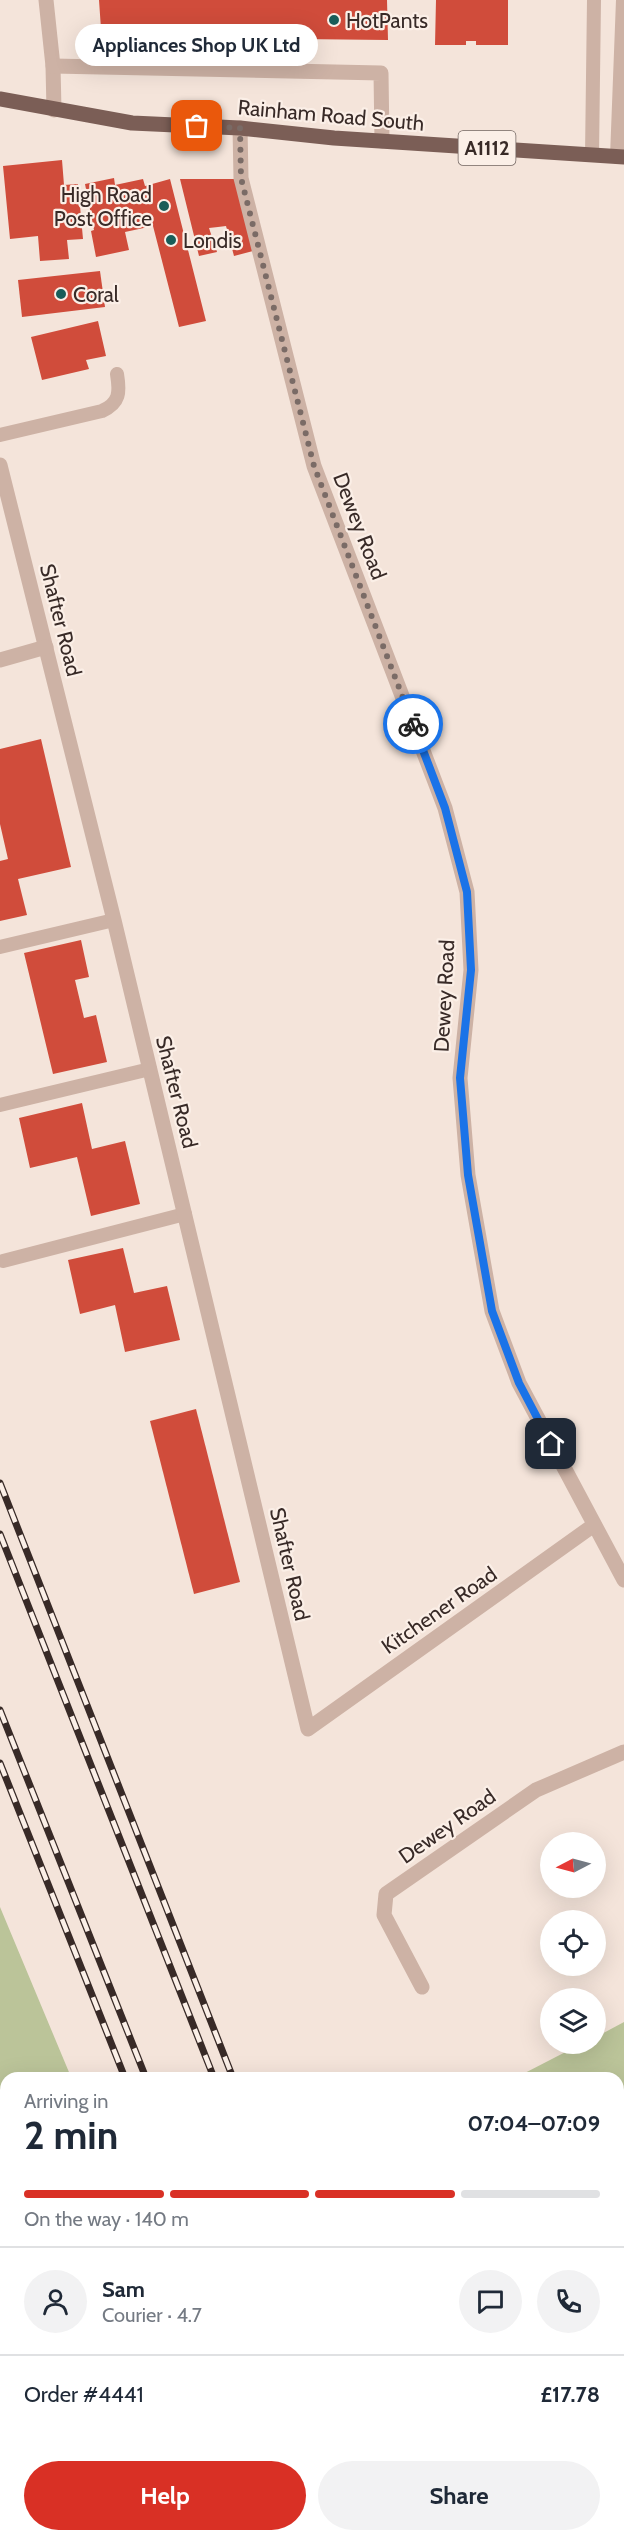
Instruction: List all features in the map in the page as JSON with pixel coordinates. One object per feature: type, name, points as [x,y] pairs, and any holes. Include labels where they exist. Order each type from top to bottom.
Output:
[{"type":"main road","name":"Rainham Road South","points":[[0,99],[132,123],[240,128],[382,141],[620,157]]},
{"type":"street","points":[[46,0],[53,66],[54,110]]},
{"type":"street","points":[[53,66],[381,73],[382,141]]},
{"type":"street","name":"Dewey Road","points":[[240,128],[241,178],[314,466],[445,808],[467,892],[471,970],[460,1078],[468,1175],[492,1311],[519,1383],[624,1580]]},
{"type":"street","name":"Shafter Road","points":[[0,465],[114,920],[308,1729]]},
{"type":"street","points":[[0,660],[46,646]]},
{"type":"street","name":"Kitchener Road","points":[[308,1729],[594,1525]]},
{"type":"street","name":"Dewey Road","points":[[422,1987],[384,1915],[386,1894],[536,1790],[624,1752]]},
{"type":"lane","points":[[592,155],[594,0]]},
{"type":"lane","points":[[620,157],[623,0]]},
{"type":"lane","points":[[0,435],[102,411],[113,406],[120,393],[117,374]]},
{"type":"lane","points":[[0,947],[114,920]]},
{"type":"lane","points":[[0,1104],[150,1069]]},
{"type":"lane","points":[[3,1261],[185,1214]]},
{"type":"green space","points":[[0,1907],[69,2072],[0,2072]]},
{"type":"green space","points":[[624,2022],[624,2072],[527,2072],[562,2054],[606,2054],[606,2032]]},
{"type":"building","points":[[99,0],[387,0],[388,40],[222,38],[120,40],[107,36],[101,29]]},
{"type":"building","points":[[436,0],[508,0],[508,45],[476,45],[476,41],[466,41],[466,45],[435,45]]},
{"type":"building","points":[[62,160],[64,185],[78,184],[83,239],[67,240],[69,259],[40,261],[38,236],[10,239],[3,166]]},
{"type":"building","points":[[114,178],[115,185],[143,179],[145,186],[170,179],[206,321],[179,327],[153,226],[125,232],[129,250],[96,257],[91,231],[94,230],[85,184]]},
{"type":"building","points":[[180,179],[235,179],[253,251],[234,256],[226,226],[209,228],[217,252],[199,256]]},
{"type":"building","name":"Coral","points":[[100,271],[105,307],[22,317],[18,280]]},
{"type":"building","points":[[98,321],[106,356],[86,360],[89,369],[42,380],[31,337]]},
{"type":"building","points":[[41,739],[71,867],[18,879],[27,915],[0,921],[0,861],[8,859],[0,824],[0,749]]},
{"type":"building","points":[[81,940],[89,977],[75,980],[84,1018],[96,1015],[107,1062],[53,1074],[24,953]]},
{"type":"building","points":[[82,1103],[92,1149],[125,1141],[140,1204],[91,1216],[77,1157],[30,1168],[19,1118]]},
{"type":"building","points":[[123,1248],[134,1293],[167,1286],[180,1340],[125,1352],[115,1305],[80,1314],[68,1260]]},
{"type":"building","points":[[196,1409],[240,1582],[194,1594],[150,1421]]},
{"type":"railway","points":[[0,1483],[231,2072]]},
{"type":"railway","points":[[0,1534],[212,2072]]},
{"type":"railway","points":[[0,1710],[144,2072]]},
{"type":"railway","points":[[0,1763],[123,2072]]},
{"type":"way so far","points":[[197,126],[240,128],[241,178],[314,466],[413,724]]},
{"type":"place","name":"HotPants","points":[[334,20]]},
{"type":"place","name":"Appliances Shop UK Ltd","points":[[197,126]]},
{"type":"place","name":"High Road Post Office","points":[[164,206]]},
{"type":"place","name":"Londis","points":[[171,240]]},
{"type":"place","name":"Coral","points":[[61,294]]},
{"type":"route","points":[[413,724],[445,808],[467,892],[471,970],[460,1078],[468,1175],[492,1311],[519,1383],[551,1444]]}]
